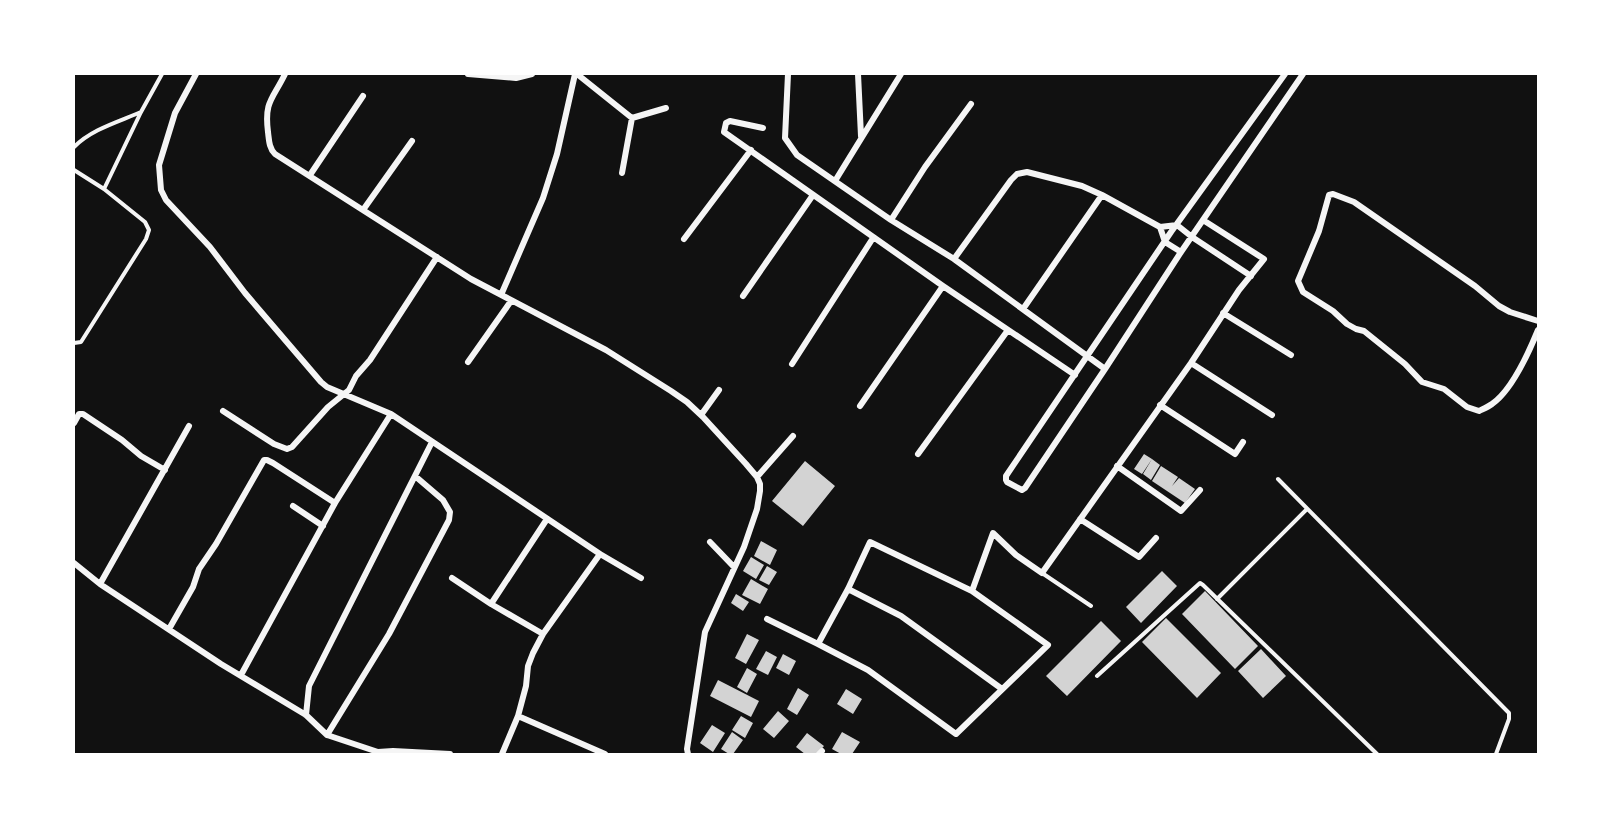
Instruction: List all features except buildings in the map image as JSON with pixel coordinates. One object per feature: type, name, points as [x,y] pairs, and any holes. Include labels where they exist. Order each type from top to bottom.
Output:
[{"type":"street","points":[[196,74],[188,85],[175,113],[159,165],[161,190],[166,200],[210,247],[245,293],[321,382],[327,387],[348,392],[391,414],[600,554],[641,578]]},
{"type":"street","points":[[282,74],[269,100],[267,110],[270,145],[275,154],[471,279],[627,362],[672,391],[701,415],[757,477],[760,484],[757,509],[744,547],[705,632],[688,754]]},
{"type":"street","points":[[468,74],[516,78],[532,74]]},
{"type":"street","points":[[501,295],[543,198],[558,153],[576,74],[632,118]]},
{"type":"street","points":[[788,74],[785,138],[797,155],[891,220],[954,259],[1105,369]]},
{"type":"street","points":[[858,74],[861,138]]},
{"type":"street","points":[[835,181],[901,74]]},
{"type":"street","points":[[1285,74],[1165,242],[1006,476],[1007,482],[1022,490],[1025,488],[1181,252],[1303,74]]},
{"type":"street","points":[[310,175],[363,96]]},
{"type":"street","points":[[891,220],[925,167],[971,104]]},
{"type":"street","points":[[632,118],[666,108]]},
{"type":"street","points":[[622,173],[632,118]]},
{"type":"street","points":[[763,128],[730,121],[726,123],[724,132],[873,238],[1076,375]]},
{"type":"street","points":[[363,210],[412,141]]},
{"type":"street","points":[[684,239],[751,150]]},
{"type":"street","points":[[954,259],[1011,180],[1017,174],[1027,172],[1082,186],[1160,227],[1177,225],[1251,276]]},
{"type":"street","points":[[1539,321],[1499,306],[1475,286],[1354,202],[1333,194],[1329,195],[1319,231],[1298,281],[1299,286],[1303,292],[1333,311],[1347,324],[1372,336],[1422,382],[1444,389],[1467,407],[1479,411],[1494,403],[1512,382],[1539,330]]},
{"type":"street","points":[[743,296],[813,195]]},
{"type":"street","points":[[1023,309],[1102,195]]},
{"type":"street","points":[[972,591],[993,533],[1016,555],[1042,573],[1191,363],[1239,290],[1264,259],[1203,220]]},
{"type":"street","points":[[1160,227],[1165,242],[1181,252]]},
{"type":"street","points":[[792,364],[873,238]]},
{"type":"street","points":[[223,411],[274,444],[287,449],[292,447],[328,407],[348,392],[356,376],[370,360],[437,257]]},
{"type":"street","points":[[860,406],[943,286]]},
{"type":"street","points":[[468,362],[511,301]]},
{"type":"street","points":[[1223,313],[1291,355]]},
{"type":"street","points":[[918,454],[1008,330]]},
{"type":"street","points":[[1191,363],[1272,415]]},
{"type":"street","points":[[701,415],[719,390]]},
{"type":"street","points":[[1160,405],[1235,454],[1243,442]]},
{"type":"street","points":[[74,423],[81,413],[122,440],[141,456],[165,470]]},
{"type":"street","points":[[242,675],[335,503],[391,414]]},
{"type":"street","points":[[100,584],[189,426]]},
{"type":"street","points":[[757,477],[793,436]]},
{"type":"street","points":[[306,715],[309,686],[432,442]]},
{"type":"street","points":[[169,629],[193,587],[204,560],[216,544],[264,460],[273,463],[335,503]]},
{"type":"street","points":[[1117,466],[1181,511],[1200,490]]},
{"type":"street","points":[[327,735],[389,634],[449,520],[450,512],[442,500],[415,476]]},
{"type":"street","points":[[293,506],[323,526]]},
{"type":"street","points":[[491,604],[547,519]]},
{"type":"street","points":[[1080,519],[1139,557],[1156,538]]},
{"type":"street","points":[[710,542],[735,567]]},
{"type":"street","points":[[767,620],[868,670],[956,734],[1048,645],[972,591],[870,542],[818,644]]},
{"type":"street","points":[[502,754],[518,716],[526,686],[528,666],[543,634],[600,554]]},
{"type":"street","points":[[74,562],[100,584],[221,664],[306,715],[327,735],[378,752],[450,754]]},
{"type":"street","points":[[452,578],[543,634]]},
{"type":"street","points":[[848,589],[901,616],[1002,689]]},
{"type":"street","points":[[518,716],[605,754]]},
{"type":"lane","points":[[104,189],[162,74]]},
{"type":"lane","points":[[74,147],[91,133],[141,112]]},
{"type":"lane","points":[[74,170],[104,189],[145,222],[148,230],[146,239],[81,342],[74,343]]},
{"type":"lane","points":[[1278,479],[1509,713],[1509,719],[1496,754]]},
{"type":"lane","points":[[1217,599],[1307,508]]},
{"type":"lane","points":[[1042,573],[1091,606]]},
{"type":"lane","points":[[1097,676],[1200,583],[1377,754]]}]
